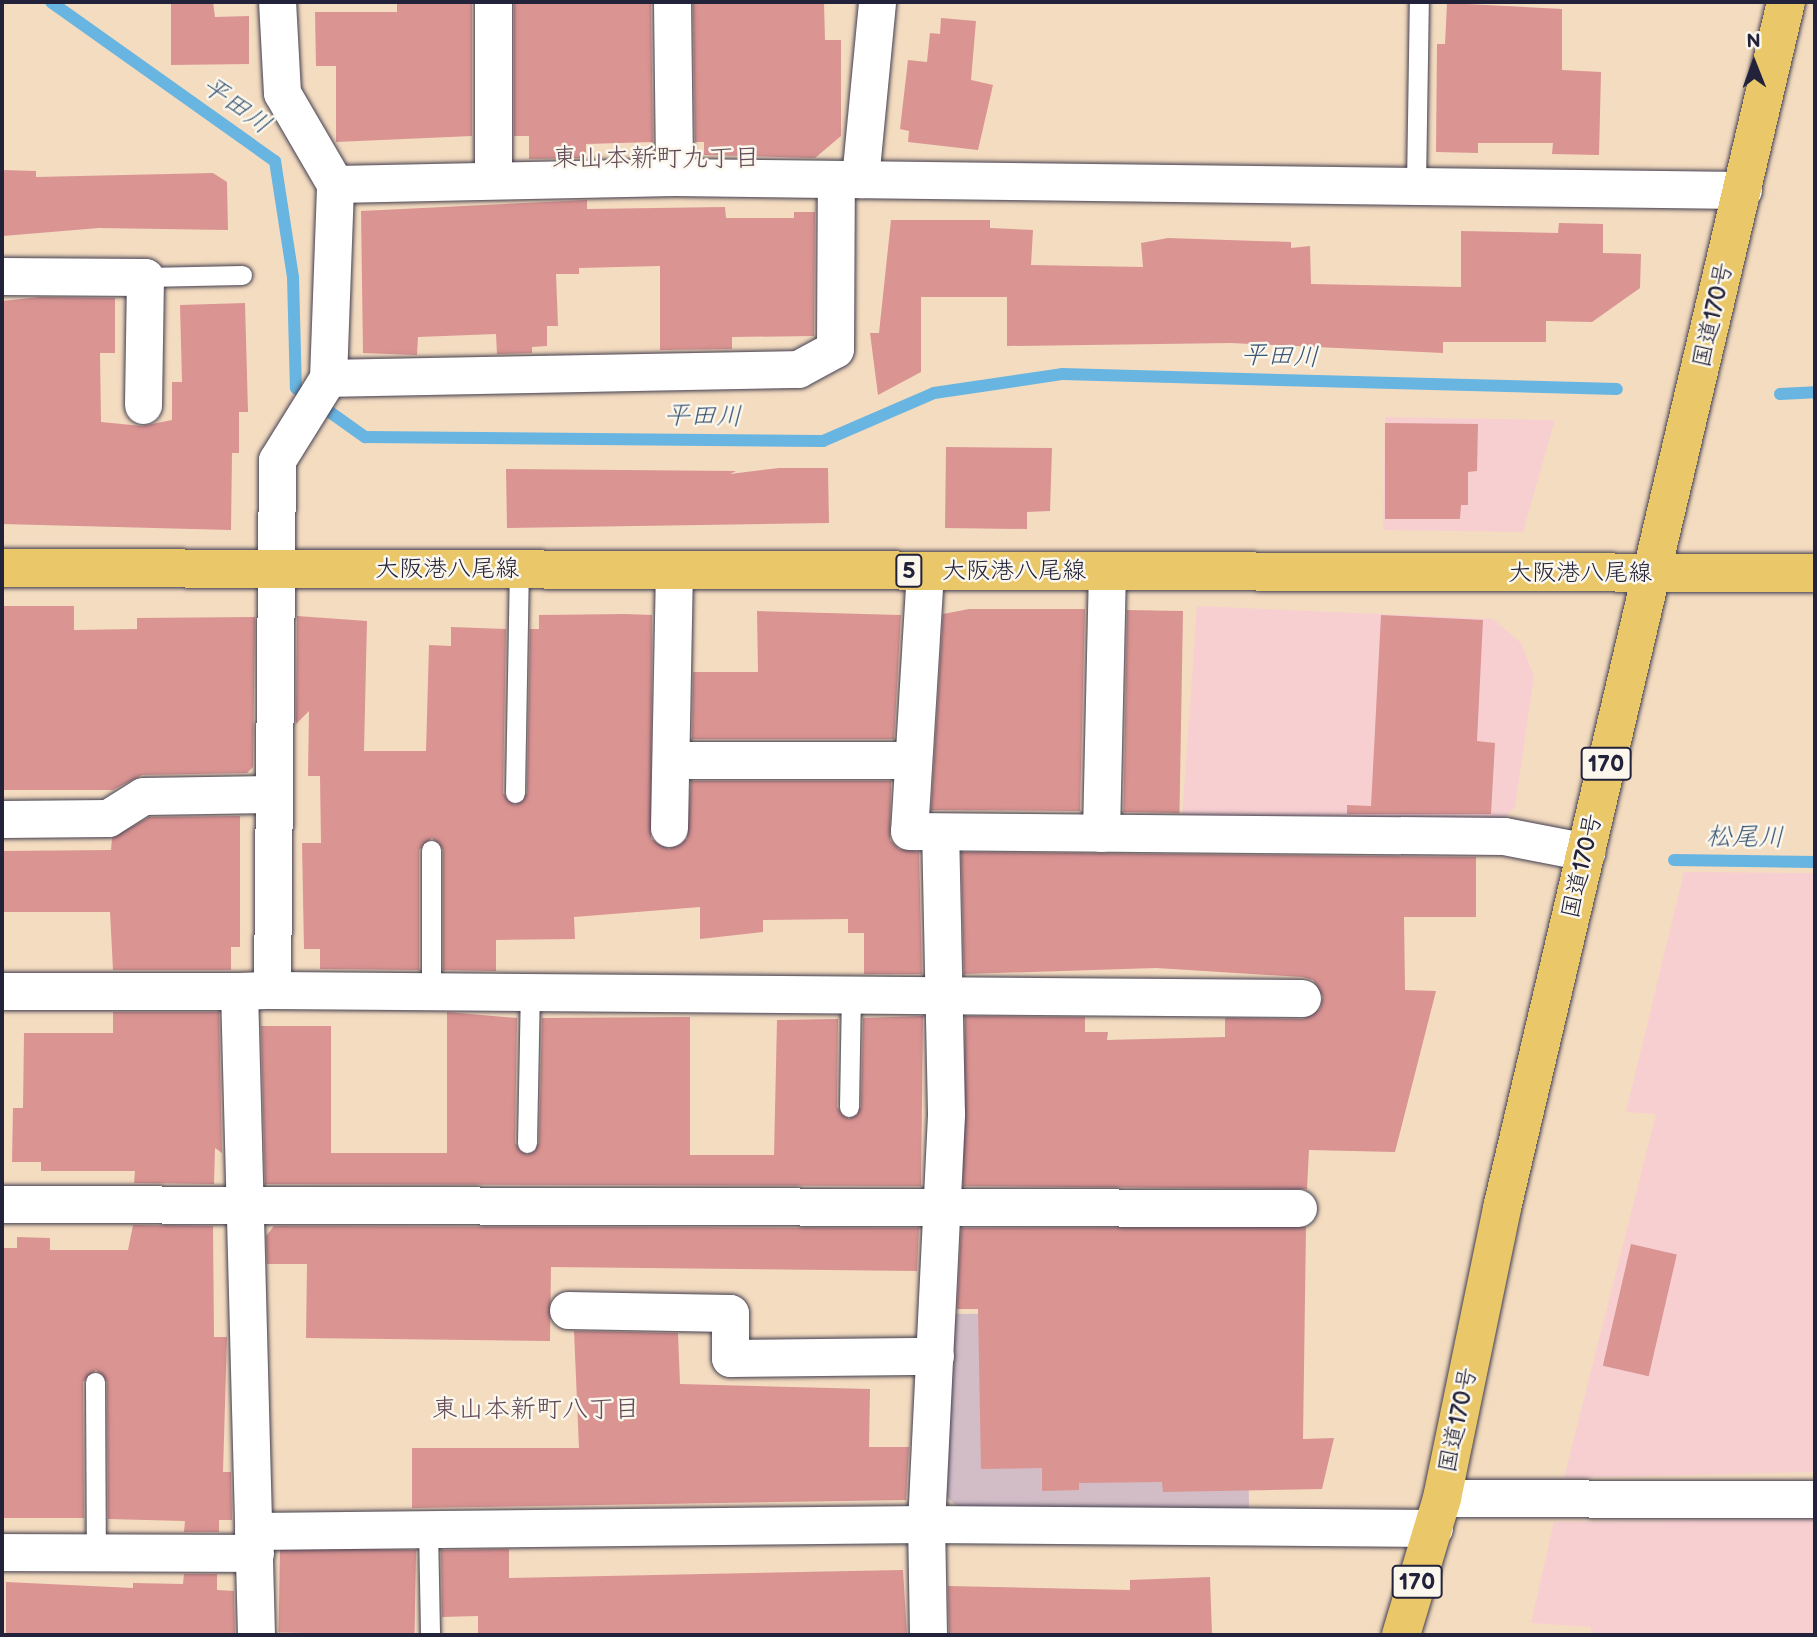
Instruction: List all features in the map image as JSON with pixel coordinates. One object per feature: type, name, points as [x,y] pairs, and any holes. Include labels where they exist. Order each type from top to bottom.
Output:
[{"type":"main road","name":"国道170号","points":[[1401,1635],[1438,1513],[1586,852],[1786,2]]},
{"type":"main road","name":"大阪港八尾線","points":[[2,568],[1815,573]]},
{"type":"main road","name":"国道170号","points":[[1422,1635],[1438,1513]]},
{"type":"street","points":[[256,1635],[241,1207],[271,794],[271,569],[276,460],[319,392],[335,184],[282,93],[277,2]]},
{"type":"street","points":[[493,180],[494,2]]},
{"type":"street","points":[[672,2],[674,177]]},
{"type":"street","points":[[319,392],[798,369],[835,349],[848,179],[877,2]]},
{"type":"street","points":[[335,184],[674,177],[1743,190]]},
{"type":"street","points":[[2,276],[145,277],[144,405]]},
{"type":"street","points":[[669,828],[674,570]]},
{"type":"street","points":[[925,571],[909,831],[1504,836],[1586,852]]},
{"type":"street","points":[[1101,833],[1107,571]]},
{"type":"street","points":[[671,760],[913,760]]},
{"type":"street","points":[[2,819],[108,818],[143,796],[271,794]]},
{"type":"street","points":[[928,1635],[926,1524],[943,1210],[946,998],[940,832]]},
{"type":"street","points":[[2,991],[255,990],[946,998],[1302,998]]},
{"type":"street","points":[[2,1204],[943,1210],[1298,1209]]},
{"type":"street","points":[[568,1310],[730,1312],[730,1358],[935,1356]]},
{"type":"street","points":[[2,1552],[96,1552],[428,1528],[926,1524],[1438,1513],[1815,1499]]},
{"type":"lane","points":[[1416,184],[1419,2]]},
{"type":"lane","points":[[145,277],[242,275]]},
{"type":"lane","points":[[515,793],[519,569]]},
{"type":"lane","points":[[430,850],[431,992]]},
{"type":"lane","points":[[527,1143],[530,993]]},
{"type":"lane","points":[[849,1107],[851,997]]},
{"type":"lane","points":[[95,1382],[96,1552]]},
{"type":"lane","points":[[428,1528],[430,1635]]},
{"type":"shaded area","points":[[1385,417],[1555,420],[1523,532],[1383,530]]},
{"type":"shaded area","points":[[1197,606],[1493,619],[1521,643],[1534,676],[1515,807],[1500,820],[1182,819]]},
{"type":"shaded area","points":[[1684,872],[1815,873],[1815,1472],[1564,1478],[1656,1114],[1626,1112]]},
{"type":"shaded area","points":[[1247,1312],[1249,1510],[966,1515],[947,1497],[954,1314]]},
{"type":"shaded area","points":[[1815,1519],[1815,1635],[1591,1635],[1591,1627],[1531,1623],[1554,1522]]},
{"type":"building","points":[[171,2],[213,2],[215,17],[249,16],[249,64],[171,65]]},
{"type":"building","points":[[397,2],[472,2],[472,136],[336,142],[336,66],[316,66],[315,12],[397,12]]},
{"type":"building","points":[[514,2],[651,2],[653,142],[586,144],[586,158],[529,159],[529,136],[514,136]]},
{"type":"building","points":[[693,2],[824,2],[825,40],[841,40],[841,136],[815,158],[704,155],[704,142],[695,142]]},
{"type":"building","points":[[1447,3],[1562,9],[1562,70],[1601,72],[1599,155],[1552,154],[1553,143],[1478,143],[1478,153],[1436,152],[1437,44],[1445,44]]},
{"type":"building","points":[[941,18],[976,21],[971,80],[993,85],[978,150],[908,142],[909,131],[900,129],[908,60],[927,62],[930,33],[940,34]]},
{"type":"building","points":[[2,170],[36,171],[36,177],[213,173],[227,182],[228,230],[99,228],[3,236]]},
{"type":"building","points":[[587,200],[587,209],[725,207],[726,218],[794,218],[794,212],[815,212],[814,336],[732,337],[732,349],[660,350],[660,266],[579,268],[579,274],[556,274],[558,326],[547,326],[547,346],[532,347],[532,353],[497,354],[496,334],[418,337],[417,355],[363,353],[361,211]]},
{"type":"building","points":[[891,220],[990,220],[990,228],[1033,230],[1031,265],[1143,267],[1141,243],[1168,238],[1291,242],[1291,248],[1310,246],[1311,284],[1461,287],[1461,231],[1558,233],[1559,223],[1603,224],[1603,253],[1641,254],[1640,288],[1592,322],[1546,321],[1546,342],[1443,342],[1443,353],[1231,343],[1007,346],[1007,297],[921,297],[921,372],[878,395],[870,333],[879,333]]},
{"type":"building","points":[[40,297],[115,298],[115,353],[100,353],[101,422],[142,426],[172,420],[172,382],[182,382],[180,305],[245,303],[248,412],[239,412],[239,453],[232,453],[231,530],[2,524],[2,301]]},
{"type":"building","points":[[1385,423],[1478,424],[1477,471],[1468,472],[1468,505],[1461,505],[1460,519],[1385,519]]},
{"type":"building","points":[[946,447],[1052,448],[1050,511],[1027,512],[1027,529],[945,528]]},
{"type":"building","points":[[779,468],[828,468],[829,523],[507,528],[506,469],[736,471],[730,474]]},
{"type":"building","points":[[2,606],[74,606],[74,630],[137,629],[137,618],[255,617],[253,767],[247,773],[142,775],[113,790],[2,790]]},
{"type":"building","points":[[969,609],[1085,609],[1080,811],[931,810],[943,614]]},
{"type":"building","points":[[1127,610],[1183,611],[1179,813],[1123,812]]},
{"type":"building","points":[[757,611],[901,615],[894,739],[692,739],[693,672],[758,672]]},
{"type":"building","points":[[539,615],[652,615],[651,839],[669,849],[687,839],[691,781],[891,781],[890,840],[899,849],[919,852],[922,974],[864,974],[864,933],[848,933],[848,919],[763,920],[763,932],[700,939],[700,907],[574,917],[575,939],[496,940],[496,971],[443,970],[443,850],[432,838],[419,850],[419,970],[320,969],[320,949],[304,949],[302,843],[321,843],[320,776],[308,776],[309,711],[296,724],[297,616],[367,621],[364,751],[426,751],[429,645],[451,646],[451,627],[506,629],[503,793],[515,805],[527,793],[530,629],[539,629]]},
{"type":"building","points":[[1381,615],[1483,620],[1477,741],[1495,743],[1491,814],[1347,814],[1347,805],[1371,806]]},
{"type":"building","points":[[240,816],[240,947],[231,947],[231,970],[113,970],[110,912],[2,912],[2,851],[111,850],[112,838],[149,817]]},
{"type":"building","points":[[961,852],[1476,857],[1476,917],[1404,917],[1405,990],[1436,991],[1395,1152],[1309,1150],[1307,1189],[963,1186],[965,1016],[1085,1017],[1085,1032],[1108,1032],[1107,1040],[1225,1037],[1225,1018],[1303,1019],[1320,1009],[1323,997],[1313,980],[1302,977],[1156,968],[964,974]]},
{"type":"building","points":[[113,1012],[219,1012],[222,1153],[215,1148],[214,1184],[134,1183],[135,1171],[41,1171],[41,1162],[12,1162],[13,1108],[23,1108],[24,1033],[113,1033]]},
{"type":"building","points":[[447,1012],[517,1018],[515,1143],[527,1155],[539,1143],[542,1018],[690,1017],[690,1155],[774,1155],[777,1020],[838,1019],[837,1107],[849,1119],[861,1107],[863,1018],[923,1016],[921,1186],[265,1184],[261,1026],[331,1026],[331,1153],[447,1153]]},
{"type":"building","points":[[133,1225],[213,1226],[214,1337],[227,1337],[223,1472],[231,1472],[232,1520],[219,1520],[219,1532],[184,1532],[185,1521],[108,1519],[107,1382],[96,1370],[83,1382],[84,1518],[2,1518],[2,1248],[17,1248],[17,1237],[50,1238],[50,1250],[128,1250]]},
{"type":"building","points":[[274,1226],[919,1228],[917,1271],[551,1267],[550,1341],[306,1338],[307,1264],[267,1264],[266,1236]]},
{"type":"building","points":[[1306,1227],[1303,1439],[1334,1438],[1322,1489],[1163,1492],[1162,1482],[1079,1483],[1079,1490],[1042,1491],[1042,1468],[981,1469],[978,1309],[957,1309],[961,1228]]},
{"type":"building","points":[[1631,1244],[1677,1255],[1649,1376],[1603,1366]]},
{"type":"building","points":[[574,1331],[678,1333],[680,1384],[870,1389],[869,1447],[909,1447],[906,1500],[412,1508],[412,1448],[579,1448]]},
{"type":"building","points":[[280,1548],[416,1550],[415,1635],[279,1633]]},
{"type":"building","points":[[509,1549],[509,1578],[903,1570],[907,1635],[478,1635],[478,1616],[442,1617],[441,1550]]},
{"type":"building","points":[[184,1574],[217,1574],[217,1590],[234,1591],[235,1635],[6,1635],[6,1582],[133,1588],[133,1583],[183,1584]]},
{"type":"building","points":[[1210,1577],[1212,1635],[949,1635],[948,1586],[1130,1590],[1130,1580]]},
{"type":"waterway","name":"平田川","points":[[51,2],[275,161],[293,277],[296,388],[365,437],[823,441],[934,393],[1062,374],[1617,389]]},
{"type":"waterway","name":"平田川","points":[[1780,394],[1815,392]]},
{"type":"waterway","name":"松尾川","points":[[1674,860],[1815,862]]},
{"type":"district","name":"東山本新町九丁目","points":[[656,159]]},
{"type":"district","name":"東山本新町八丁目","points":[[536,1410]]}]
